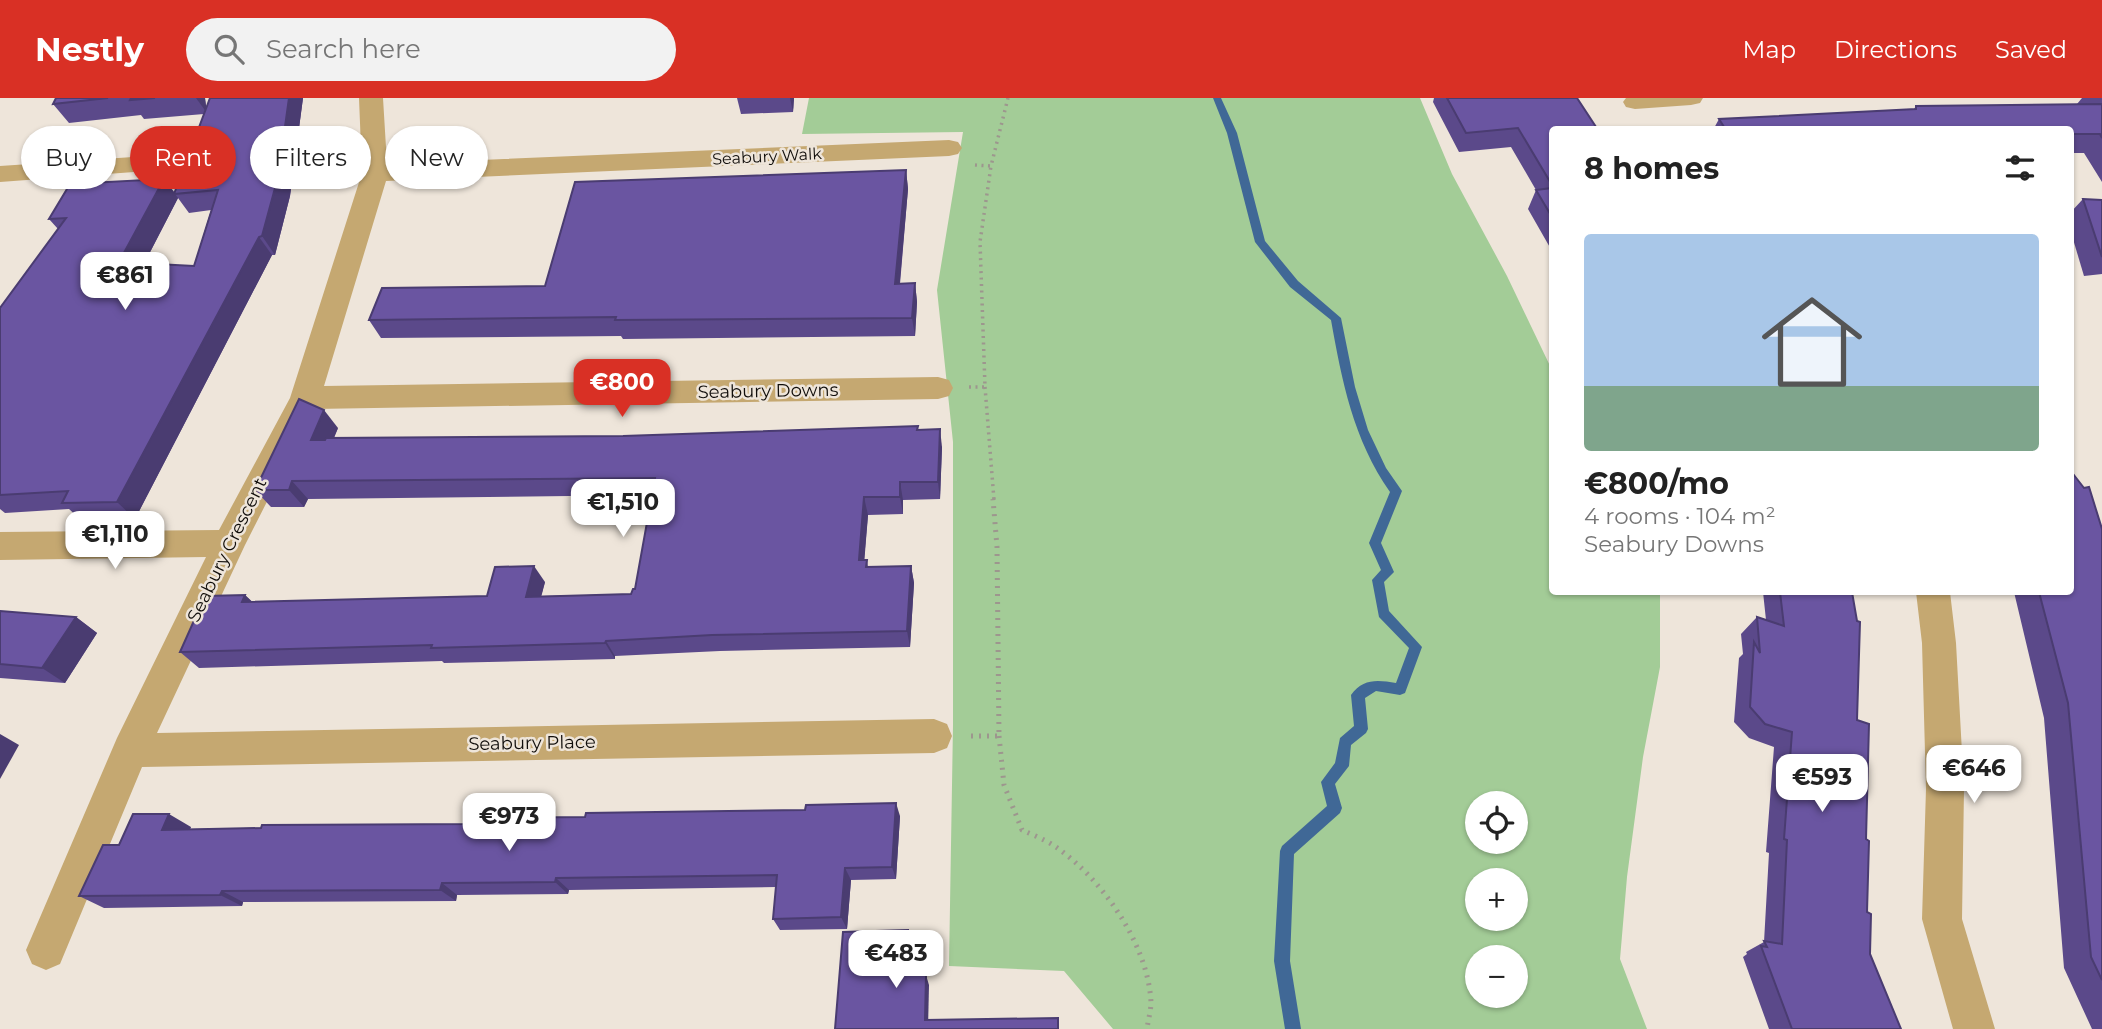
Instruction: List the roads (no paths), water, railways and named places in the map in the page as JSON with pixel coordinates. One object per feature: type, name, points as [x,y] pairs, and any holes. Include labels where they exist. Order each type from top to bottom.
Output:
[{"type":"street","name":"Seabury Crescent","points":[[46,950],[130,750],[229,543],[305,398],[375,173],[371,98]]},
{"type":"street","points":[[1638,107],[1691,98]]},
{"type":"street","name":"Seabury Walk","points":[[375,173],[949,148]]},
{"type":"street","points":[[0,174],[130,166]]},
{"type":"street","name":"Seabury Downs","points":[[305,398],[938,388]]},
{"type":"street","points":[[0,546],[229,543]]},
{"type":"street","points":[[1933,595],[1939,643],[1945,789],[1942,919],[1974,1029]]},
{"type":"street","name":"Seabury Place","points":[[130,750],[934,736]]},
{"type":"waterway","points":[[1217,98],[1232,133],[1260,242],[1294,284],[1336,318],[1349,387],[1362,430],[1382,472],[1396,491],[1375,543],[1388,572],[1378,580],[1383,613],[1416,647],[1400,689],[1374,685],[1358,695],[1361,729],[1345,742],[1342,766],[1328,782],[1335,808],[1287,851],[1282,961],[1293,1029]]}]
